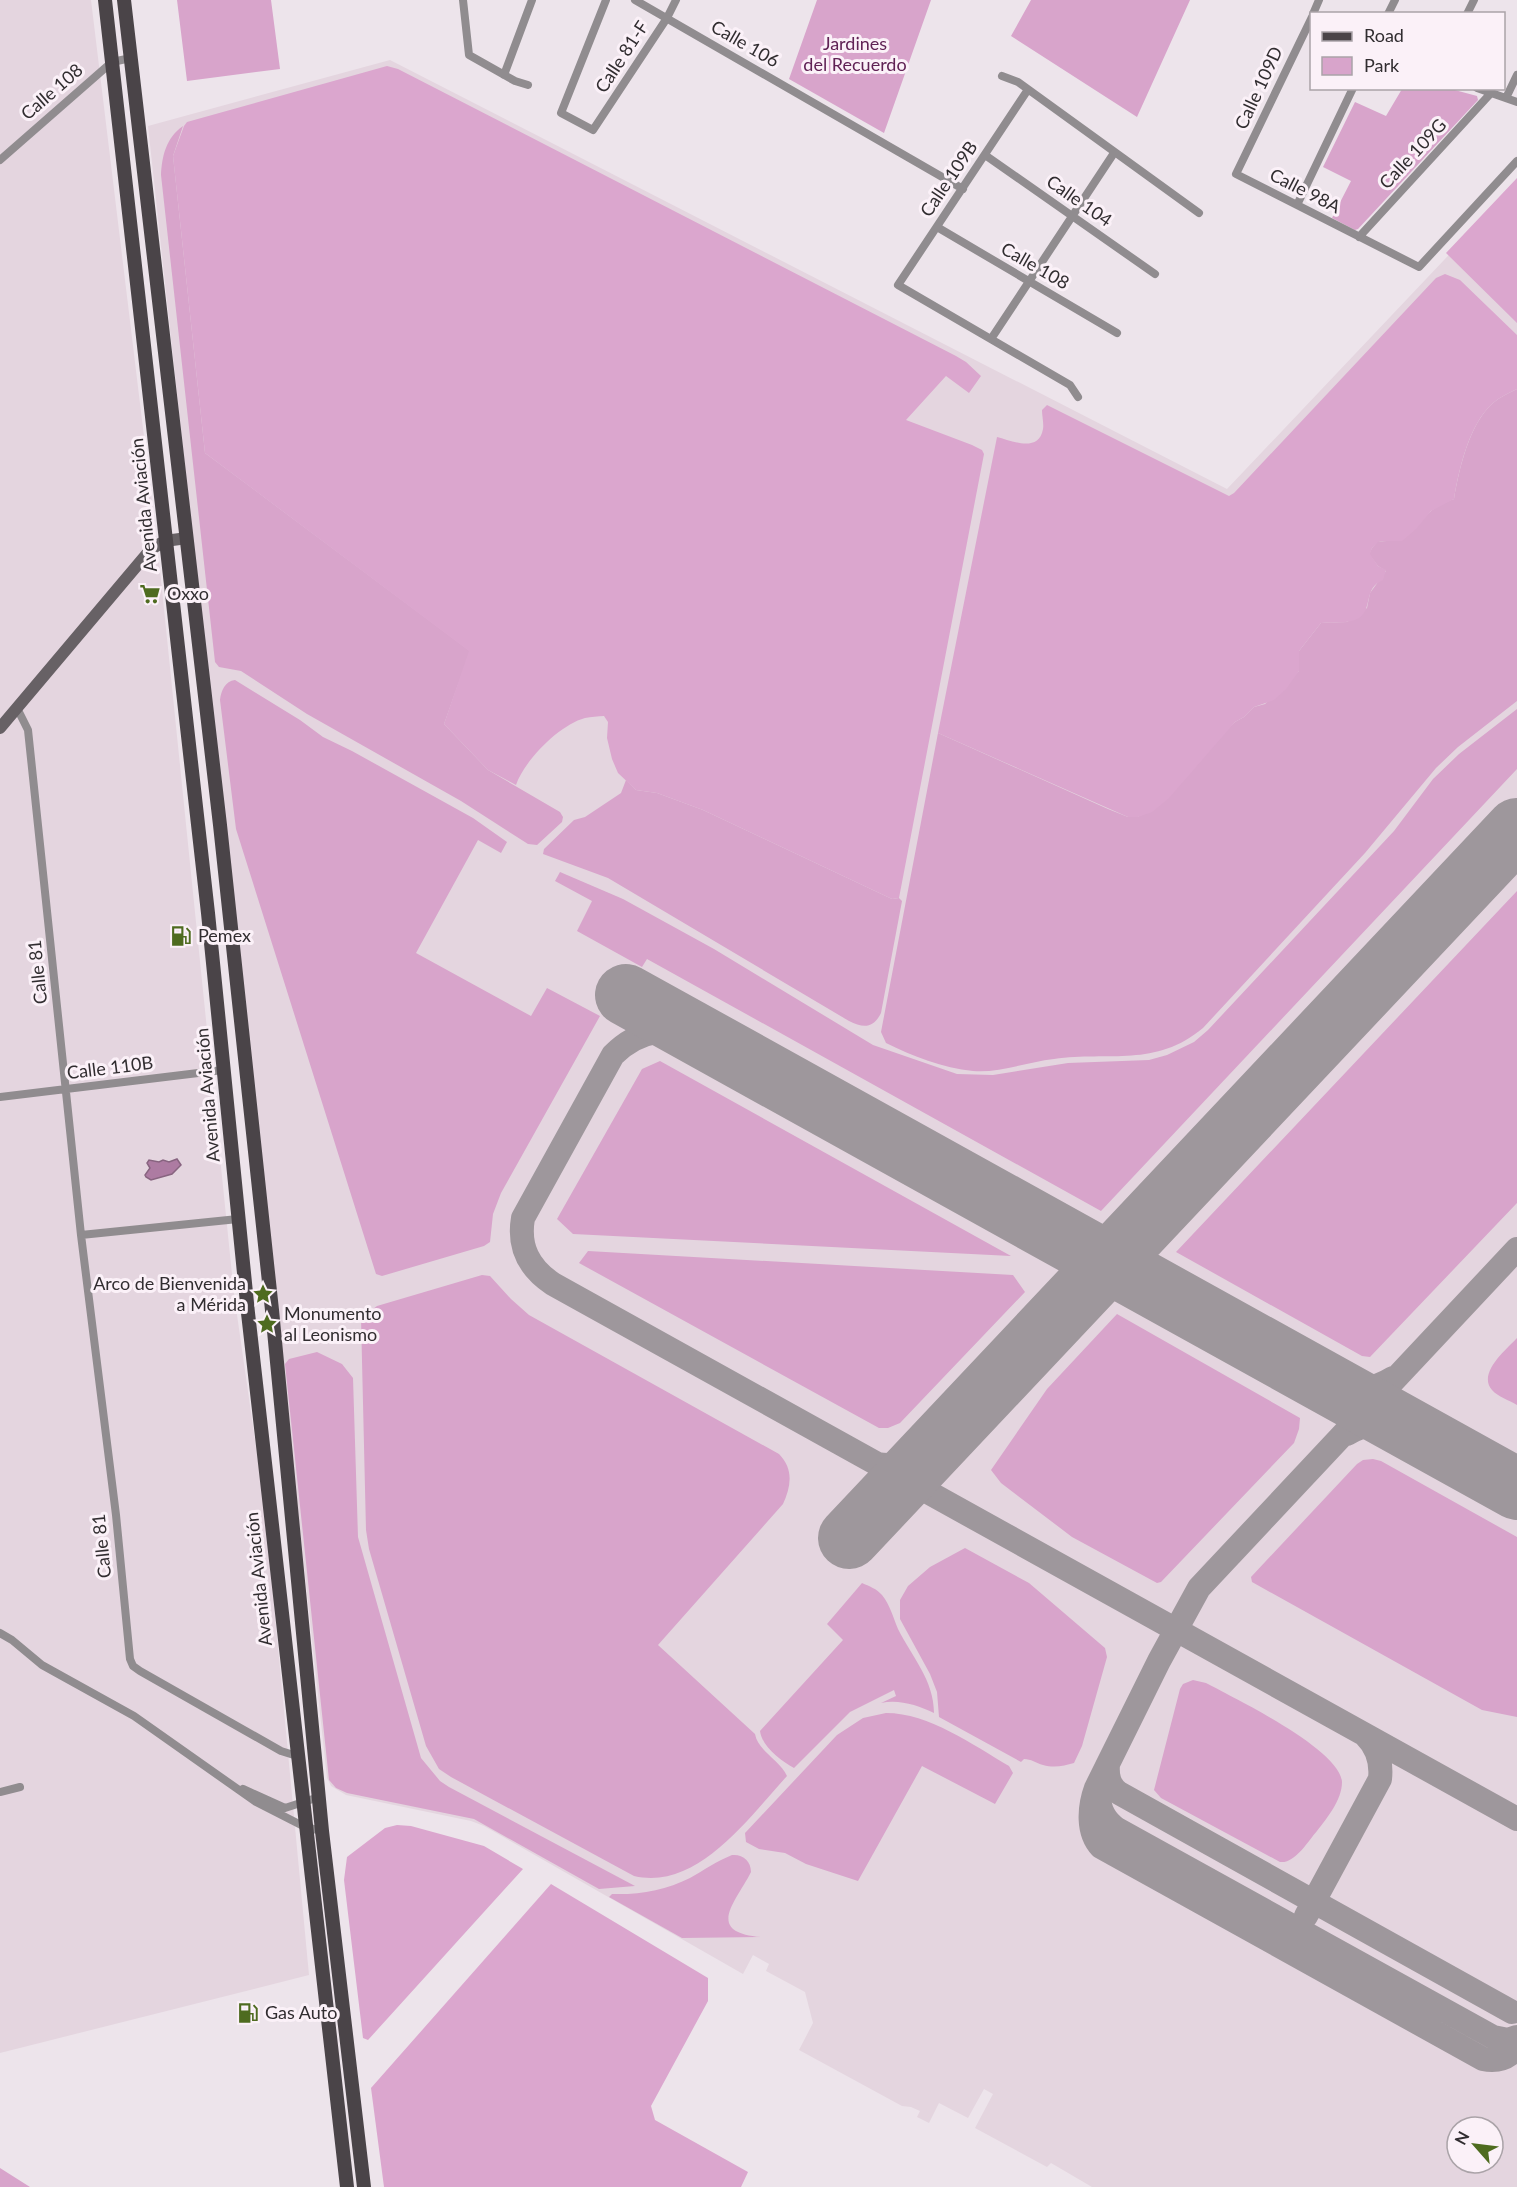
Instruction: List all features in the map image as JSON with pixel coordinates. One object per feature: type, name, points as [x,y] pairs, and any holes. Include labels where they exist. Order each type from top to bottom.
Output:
[{"type":"main road","name":"Avenida Aviación","points":[[105,0],[208,913],[238,1219],[297,1756],[347,2187]]},
{"type":"main road","name":"Avenida Aviación","points":[[124,0],[187,538],[271,1300],[322,1831],[364,2187]]},
{"type":"main road","points":[[0,728],[151,549],[165,541],[187,538]]},
{"type":"street","points":[[463,0],[469,55],[504,75],[528,85]]},
{"type":"street","points":[[504,75],[532,0]]},
{"type":"street","name":"Calle 81-F","points":[[606,0],[561,113],[593,130],[667,18],[676,0]]},
{"type":"street","name":"Calle 106","points":[[635,0],[963,189]]},
{"type":"street","name":"Calle 109D","points":[[1236,174],[1308,33]]},
{"type":"street","name":"Calle 108","points":[[0,160],[112,62],[131,58]]},
{"type":"street","points":[[1506,98],[1517,75]]},
{"type":"street","points":[[1002,76],[1017,82],[1199,213]]},
{"type":"street","points":[[1297,205],[1352,90]]},
{"type":"street","points":[[1483,90],[1517,102]]},
{"type":"street","name":"Calle 109B","points":[[992,339],[898,285],[1027,91]]},
{"type":"street","name":"Calle 109G","points":[[1359,237],[1491,93]]},
{"type":"street","points":[[1078,397],[1070,385],[992,339],[1114,153]]},
{"type":"street","name":"Calle 104","points":[[985,155],[1155,274]]},
{"type":"street","name":"Calle 98A","points":[[1236,174],[1419,267],[1517,161]]},
{"type":"street","name":"Calle 108","points":[[937,227],[1117,333]]},
{"type":"street","name":"Calle 81","points":[[17,708],[28,730],[81,1235],[116,1515],[130,1659],[133,1666],[281,1751],[297,1756]]},
{"type":"street","name":"Calle 110B","points":[[0,1097],[223,1070]]},
{"type":"street","points":[[81,1235],[238,1219]]},
{"type":"street","points":[[0,1633],[42,1665],[134,1716],[256,1802],[305,1827],[322,1831]]},
{"type":"street","points":[[234,1785],[285,1808],[319,1797]]},
{"type":"street","points":[[0,1792],[20,1787]]},
{"type":"shaded area","points":[[0,0],[91,0],[159,560],[234,1294],[265,1510],[309,1975],[0,2053]]},
{"type":"shaded area","points":[[390,60],[1227,489],[1517,183],[1517,2187],[1092,2187],[1051,2163],[1047,2167],[975,2128],[993,2094],[984,2089],[968,2118],[939,2103],[929,2123],[917,2117],[920,2111],[902,2106],[799,2050],[813,2023],[805,1992],[766,1971],[769,1964],[753,1955],[743,1974],[484,1826],[471,1821],[346,1795],[331,1786],[327,1778],[148,126]]},
{"type":"shaded area","points":[[387,66],[398,69],[956,356],[981,376],[969,393],[946,376],[906,420],[972,445],[982,450],[984,454],[899,898],[892,899],[703,810],[657,793],[636,790],[618,773],[612,759],[607,738],[608,722],[604,716],[585,718],[564,728],[534,755],[516,785],[488,770],[444,724],[469,651],[205,453],[173,156],[184,126],[187,122]]},
{"type":"shaded area","points":[[1517,178],[1517,323],[1446,253]]},
{"type":"shaded area","points":[[1445,274],[1460,280],[1517,335],[1517,389],[1493,403],[1477,423],[1462,461],[1454,499],[1431,511],[1402,541],[1379,541],[1372,548],[1370,554],[1378,566],[1386,570],[1383,580],[1370,593],[1363,614],[1351,621],[1321,623],[1299,651],[1299,671],[1286,689],[1274,700],[1254,707],[1235,722],[1169,798],[1152,812],[1138,817],[1128,817],[938,733],[997,437],[1017,443],[1036,441],[1043,429],[1042,410],[1047,405],[1229,496],[1436,278]]},
{"type":"shaded area","points":[[177,1159],[181,1165],[172,1174],[151,1180],[146,1177],[150,1168],[147,1163],[149,1160],[169,1162]]},
{"type":"shaded area","points":[[397,1825],[411,1826],[484,1846],[523,1869],[368,2040],[363,2038],[344,1880],[347,1857],[385,1828]]},
{"type":"shaded area","points":[[551,1884],[708,1978],[708,2001],[651,2106],[655,2120],[748,2172],[741,2187],[384,2187],[371,2088]]},
{"type":"green space","points":[[177,0],[271,0],[280,69],[187,81]]},
{"type":"green space","name":"Jardines del Recuerdo","points":[[817,0],[931,0],[884,133],[789,79]]},
{"type":"green space","points":[[1031,0],[1190,0],[1137,117],[1011,36]]},
{"type":"green space","points":[[1401,90],[1455,90],[1477,96],[1478,100],[1355,230],[1332,218],[1351,181],[1323,167],[1355,102],[1386,116]]},
{"type":"green space","points":[[183,126],[173,156],[205,453],[470,651],[444,724],[488,770],[560,812],[563,817],[562,822],[537,845],[528,844],[461,801],[307,714],[241,671],[219,667],[215,662],[161,175],[166,148]]},
{"type":"green space","points":[[1517,389],[1517,701],[1458,747],[1436,768],[1365,853],[1203,1028],[1167,1049],[1150,1053],[1132,1056],[1054,1059],[983,1071],[939,1064],[886,1043],[881,1032],[938,733],[1108,809],[1128,817],[1138,817],[1235,722],[1254,707],[1265,704],[1299,671],[1299,651],[1321,623],[1347,622],[1367,608],[1370,593],[1386,571],[1378,566],[1369,554],[1372,548],[1378,541],[1394,540],[1407,534],[1435,508],[1454,499],[1462,461],[1477,423],[1493,403]]},
{"type":"green space","points":[[235,680],[323,737],[473,818],[507,842],[501,853],[478,840],[416,953],[531,1016],[547,988],[600,1016],[501,1193],[493,1214],[490,1242],[484,1246],[382,1276],[376,1274],[236,829],[220,700],[224,687]]},
{"type":"green space","points":[[1517,709],[1517,769],[1101,1211],[647,959],[642,967],[577,931],[592,901],[555,881],[560,872],[623,899],[714,949],[873,1045],[957,1074],[993,1075],[1068,1063],[1149,1060],[1167,1055],[1194,1042],[1208,1030],[1394,831],[1433,779],[1459,754]]},
{"type":"green space","points":[[626,780],[636,790],[657,793],[703,810],[892,899],[899,898],[902,901],[881,1013],[875,1022],[863,1026],[849,1021],[608,878],[543,854],[544,849],[574,820],[585,817],[621,793]]},
{"type":"green space","points":[[1517,891],[1517,1203],[1370,1357],[1362,1356],[1176,1252]]},
{"type":"green space","points":[[660,1061],[1011,1256],[573,1234],[557,1219],[642,1069]]},
{"type":"green space","points":[[588,1251],[1013,1275],[1025,1292],[900,1423],[888,1428],[879,1428],[579,1263]]},
{"type":"green space","points":[[482,1275],[490,1276],[529,1315],[779,1454],[789,1472],[788,1491],[783,1504],[658,1645],[755,1734],[760,1745],[787,1776],[739,1830],[701,1862],[680,1872],[657,1878],[634,1876],[451,1777],[439,1769],[426,1746],[369,1549],[366,1530],[361,1318],[377,1306]]},
{"type":"green space","points":[[1117,1314],[1300,1418],[1294,1443],[1161,1582],[1157,1583],[1072,1537],[1001,1483],[991,1470],[1047,1389]]},
{"type":"green space","points":[[1517,1338],[1517,1405],[1500,1397],[1492,1390],[1488,1383],[1488,1376],[1495,1362]]},
{"type":"green space","points":[[317,1352],[342,1364],[353,1378],[358,1537],[421,1758],[440,1781],[449,1787],[635,1886],[599,1889],[474,1819],[347,1793],[336,1788],[329,1780],[285,1364],[289,1359]]},
{"type":"green space","points":[[1363,1460],[1381,1461],[1517,1537],[1517,1717],[1482,1710],[1252,1582],[1251,1577],[1357,1464]]},
{"type":"green space","points":[[965,1548],[1029,1583],[1105,1648],[1107,1657],[1082,1746],[1074,1763],[1055,1766],[1043,1765],[1027,1759],[1021,1762],[939,1717],[937,1692],[930,1674],[900,1619],[900,1600],[908,1586],[930,1567]]},
{"type":"green space","points":[[862,1583],[878,1591],[887,1603],[898,1629],[926,1679],[934,1713],[908,1704],[881,1703],[896,1696],[894,1690],[850,1712],[794,1768],[768,1748],[760,1731],[843,1640],[827,1624]]},
{"type":"green space","points":[[1193,1680],[1206,1683],[1284,1726],[1324,1755],[1337,1769],[1342,1782],[1337,1802],[1305,1846],[1296,1856],[1286,1862],[1280,1862],[1161,1798],[1154,1790],[1180,1689],[1183,1684]]},
{"type":"green space","points":[[886,1713],[902,1714],[934,1724],[1009,1766],[1013,1773],[995,1804],[922,1766],[858,1881],[806,1864],[785,1853],[759,1849],[746,1842],[745,1833],[837,1735],[863,1718]]},
{"type":"green space","points":[[732,1855],[746,1859],[751,1872],[733,1904],[729,1922],[733,1929],[761,1937],[682,1938],[609,1897],[612,1894],[642,1893],[671,1886]]},
{"type":"green space","points":[[0,2168],[30,2187],[0,2187]]},
{"type":"taxiway","points":[[703,1037],[678,1032],[655,1032],[634,1039],[613,1055],[523,1218],[524,1247],[537,1271],[553,1284],[1517,1819]]},
{"type":"taxiway","points":[[1517,1249],[1199,1588],[1159,1661],[1096,1788],[1091,1819],[1093,1834],[1101,1847],[1483,2059],[1502,2059],[1517,2047]]},
{"type":"taxiway","points":[[1332,1386],[1348,1389],[1371,1388],[1393,1378]]},
{"type":"taxiway","points":[[1347,1434],[1362,1427],[1377,1424],[1408,1429]]},
{"type":"taxiway","points":[[877,1464],[893,1465],[908,1462],[935,1446]]},
{"type":"taxiway","points":[[1306,1916],[1380,1779],[1378,1755],[1373,1744],[1365,1735]]},
{"type":"taxiway","points":[[1108,1764],[1109,1780],[1119,1793],[1512,2012]]},
{"type":"taxiway","points":[[1099,1792],[1103,1813],[1117,1829],[1493,2037],[1508,2040],[1517,2037]]},
{"type":"runway","points":[[849,1538],[1517,829]]},
{"type":"runway","points":[[626,995],[1517,1489]]},
{"type":"place","name":"Oxxo","points":[[150,594]]},
{"type":"place","name":"Pemex","points":[[181,936]]},
{"type":"place","name":"Arco de Bienvenida a Mérida","points":[[263,1294]]},
{"type":"place","name":"Monumento al Leonismo","points":[[267,1324]]},
{"type":"place","name":"Gas Auto","points":[[248,2013]]}]
